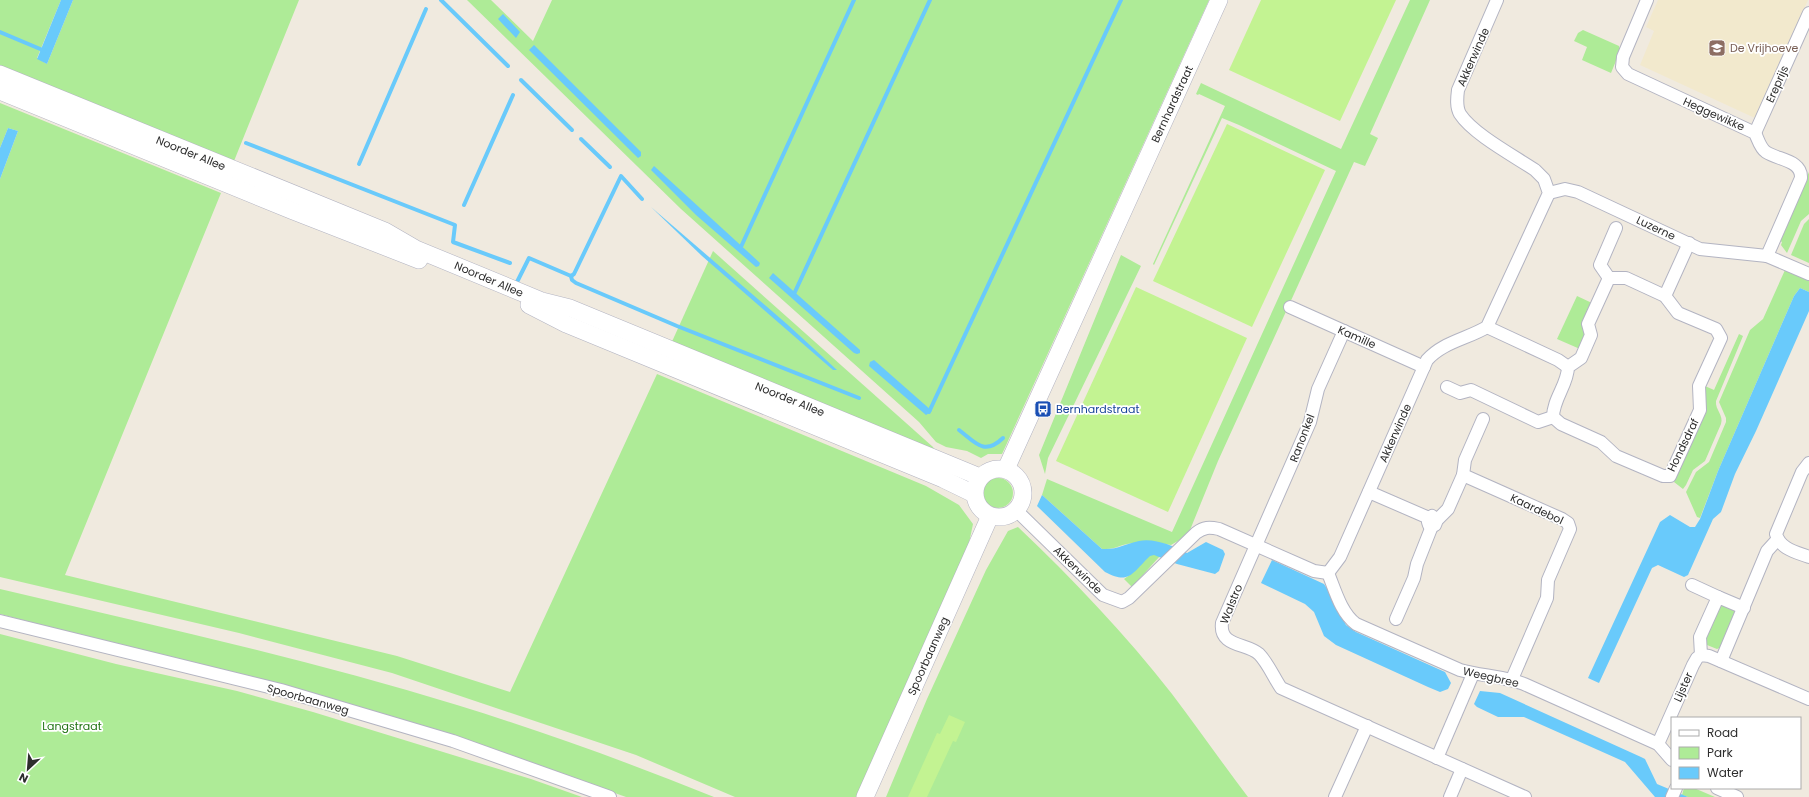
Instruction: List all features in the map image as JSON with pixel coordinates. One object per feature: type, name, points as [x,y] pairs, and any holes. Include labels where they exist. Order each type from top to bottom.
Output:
[{"type":"street","name":"Bernhardstraat","points":[[1006,470],[1219,0]]},
{"type":"street","name":"Akkerwinde","points":[[1498,0],[1458,90],[1456,100],[1459,113],[1469,126],[1535,170],[1544,179],[1549,193]]},
{"type":"street","name":"Heggewikke","points":[[1647,0],[1623,57],[1622,67],[1628,74],[1755,133],[1762,148],[1766,152],[1792,163],[1798,167],[1801,172],[1801,178],[1767,256]]},
{"type":"street","name":"Ereprijs","points":[[1755,133],[1809,13]]},
{"type":"street","name":"Noorder Allee","points":[[0,74],[274,195],[538,309],[566,324],[943,479],[974,494]]},
{"type":"street","name":"Noorder Allee","points":[[0,91],[274,195],[385,231],[416,249],[542,301],[570,308],[980,477]]},
{"type":"street","name":"Luzerne","points":[[1549,193],[1565,189],[1578,192],[1700,249],[1767,256],[1809,274]]},
{"type":"street","points":[[1549,193],[1487,327],[1558,360],[1568,367]]},
{"type":"street","points":[[1568,367],[1581,358],[1591,335],[1588,324],[1609,278],[1600,265],[1616,228]]},
{"type":"street","points":[[1665,296],[1689,244]]},
{"type":"street","name":"Hondsdraf","points":[[1553,417],[1561,424],[1601,442],[1616,456],[1663,476],[1670,476],[1700,410],[1699,386],[1721,338],[1716,329],[1678,313],[1665,296],[1626,278],[1609,278]]},
{"type":"street","name":"Kamille","points":[[1290,307],[1424,366]]},
{"type":"street","name":"Akkerwinde","points":[[1016,510],[1103,595],[1112,600],[1122,602],[1129,598],[1196,533],[1209,527],[1219,529],[1314,571],[1328,574],[1340,557],[1427,360],[1434,352],[1487,327]]},
{"type":"street","name":"Ranonkel","points":[[1257,545],[1310,422],[1318,389],[1344,331]]},
{"type":"street","points":[[1447,387],[1460,393],[1470,390],[1538,422],[1553,417],[1553,408],[1568,374],[1568,367]]},
{"type":"street","points":[[1396,619],[1414,578],[1417,564],[1433,521],[1448,509],[1463,475],[1465,460],[1483,419]]},
{"type":"street","points":[[1809,464],[1802,472],[1776,534],[1777,540],[1784,547],[1809,557]]},
{"type":"street","points":[[992,469],[1006,470],[1018,478],[1022,485],[1023,500],[1016,510],[1002,518],[990,516],[982,511],[977,504],[974,494],[976,483],[980,477],[992,469]]},
{"type":"street","name":"Kaardebol","points":[[1463,475],[1562,519],[1568,523],[1570,529],[1548,580],[1547,598],[1512,679]]},
{"type":"street","points":[[1369,492],[1433,521]]},
{"type":"street","name":"Spoorbaanweg","points":[[866,797],[990,516]]},
{"type":"street","points":[[1721,661],[1767,551],[1777,540]]},
{"type":"street","name":"Walstro","points":[[1257,545],[1222,623],[1223,634],[1226,639],[1259,654],[1281,688],[1525,797]]},
{"type":"street","name":"Weegbree","points":[[1328,574],[1349,619],[1356,624],[1446,664],[1473,674],[1512,679],[1658,744]]},
{"type":"street","points":[[1692,585],[1744,608]]},
{"type":"street","points":[[1718,597],[1700,637],[1702,655],[1709,656],[1809,699]]},
{"type":"street","name":"Spoorbaanweg","points":[[0,621],[281,690],[453,741],[610,797]]},
{"type":"street","name":"Lijster","points":[[1658,744],[1693,665],[1697,658],[1702,655]]},
{"type":"street","points":[[1437,758],[1473,674]]},
{"type":"street","points":[[1335,797],[1367,726]]},
{"type":"street","points":[[1658,744],[1671,759]]},
{"type":"street","points":[[1450,797],[1462,769]]},
{"type":"street","points":[[1719,789],[1737,797]]},
{"type":"shaded area","name":"De Vrijhoeve","points":[[1658,0],[1808,0],[1757,119],[1640,65],[1654,31],[1646,27]]},
{"type":"green space","points":[[0,0],[61,0],[37,58],[47,64],[73,0],[299,0],[232,166],[0,69]]},
{"type":"green space","points":[[467,0],[491,0],[533,41],[552,0],[1209,0],[1002,454],[988,454],[981,458],[967,451],[946,447],[936,442],[919,422],[681,209]]},
{"type":"green space","points":[[1261,0],[1396,0],[1340,121],[1229,70]]},
{"type":"green space","points":[[1410,0],[1430,0],[1370,134],[1378,138],[1365,166],[1354,162],[1218,461],[1188,535],[1171,545],[1138,542],[1102,549],[1042,495],[1047,479],[1172,532],[1336,171],[1222,118],[1154,265],[1153,264],[1225,106],[1196,94],[1201,83],[1341,149]]},
{"type":"green space","points":[[1583,30],[1619,46],[1620,51],[1611,73],[1582,60],[1587,47],[1574,41],[1578,33]]},
{"type":"green space","points":[[0,103],[221,193],[65,575],[397,656],[510,692],[657,374],[926,486],[959,505],[973,524],[968,548],[858,797],[735,797],[636,755],[392,673],[239,633],[0,577],[0,179],[18,131],[8,128],[0,148]]},
{"type":"green space","points":[[1227,124],[1325,170],[1252,327],[1153,281]]},
{"type":"green space","points":[[1809,172],[1809,214],[1801,221],[1787,253],[1781,245],[1782,242],[1779,240]]},
{"type":"green space","points":[[1809,219],[1809,263],[1791,255],[1804,224]]},
{"type":"green space","points":[[713,251],[933,447],[938,456],[670,346]]},
{"type":"green space","points":[[1121,255],[1141,266],[1048,458],[1045,474],[1039,455]]},
{"type":"green space","points":[[1785,270],[1809,280],[1809,292],[1800,288],[1794,296],[1718,471],[1700,518],[1697,517],[1686,492],[1696,472],[1709,462],[1726,422],[1726,418],[1719,402],[1750,330],[1763,319]]},
{"type":"green space","points":[[1136,287],[1247,338],[1168,512],[1056,461]]},
{"type":"green space","points":[[1577,296],[1592,303],[1587,334],[1580,349],[1557,339]]},
{"type":"green space","points":[[1739,334],[1743,336],[1716,401],[1722,421],[1721,424],[1705,461],[1693,470],[1683,489],[1674,482],[1705,410],[1705,386],[1714,390]]},
{"type":"green space","points":[[998,478],[1009,482],[1013,493],[1009,504],[998,508],[987,504],[983,493],[987,482]]},
{"type":"green space","points":[[1018,527],[1079,587],[1136,650],[1172,694],[1248,797],[886,797],[927,699],[986,570],[1008,531]]},
{"type":"green space","points":[[1154,554],[1160,556],[1132,587],[1124,579],[1150,555]]},
{"type":"green space","points":[[0,589],[230,643],[401,688],[490,715],[554,737],[651,772],[714,797],[626,797],[556,772],[72,633],[0,614]]},
{"type":"green space","points":[[1725,604],[1734,608],[1737,614],[1722,647],[1717,649],[1707,645],[1704,638],[1717,607]]},
{"type":"green space","name":"Langstraat","points":[[0,634],[116,664],[237,691],[313,712],[531,779],[582,797],[0,797]]},
{"type":"green space","points":[[949,715],[965,722],[956,742],[953,741],[927,797],[908,797],[937,733],[940,734]]},
{"type":"green space","points":[[1684,789],[1696,789],[1715,797],[1688,797],[1682,795]]},
{"type":"water","points":[[61,0],[73,0],[47,64],[37,59]]},
{"type":"water","points":[[503,14],[520,32],[516,38],[498,19]]},
{"type":"water","points":[[534,45],[641,152],[641,156],[638,158],[529,50]]},
{"type":"water","points":[[8,128],[18,131],[0,179],[0,148]]},
{"type":"water","points":[[654,166],[760,263],[759,266],[756,267],[696,215],[651,170]]},
{"type":"water","points":[[651,207],[788,325],[837,370],[833,370],[702,256]]},
{"type":"water","points":[[773,273],[860,350],[860,353],[854,353],[769,278]]},
{"type":"water","points":[[1800,288],[1809,292],[1809,311],[1756,431],[1735,474],[1721,512],[1713,519],[1688,575],[1684,577],[1658,565],[1652,568],[1599,683],[1588,678],[1660,522],[1670,515],[1690,527],[1695,527],[1700,519],[1718,471],[1794,296]]},
{"type":"water","points":[[874,360],[932,411],[926,415],[869,366],[870,362]]},
{"type":"water","points":[[1042,495],[1102,549],[1117,548],[1145,540],[1170,545],[1187,553],[1206,542],[1223,550],[1225,554],[1219,571],[1215,574],[1177,564],[1154,555],[1150,556],[1130,575],[1125,577],[1113,576],[1105,572],[1037,506]]},
{"type":"water","points":[[1272,560],[1324,584],[1332,596],[1346,625],[1356,632],[1445,672],[1451,683],[1448,689],[1440,692],[1336,645],[1324,636],[1314,612],[1305,604],[1261,583]]},
{"type":"water","points":[[1480,691],[1500,693],[1645,759],[1657,784],[1688,797],[1655,797],[1625,762],[1524,717],[1498,717],[1477,707],[1474,704]]},
{"type":"waterway","points":[[441,0],[508,66]]},
{"type":"waterway","points":[[740,249],[854,0]]},
{"type":"waterway","points":[[794,294],[930,0]]},
{"type":"waterway","points":[[929,412],[1121,0]]},
{"type":"waterway","points":[[359,164],[426,9]]},
{"type":"waterway","points":[[0,32],[45,51]]},
{"type":"waterway","points":[[521,80],[572,130]]},
{"type":"waterway","points":[[464,205],[513,95]]},
{"type":"waterway","points":[[581,139],[610,167]]},
{"type":"waterway","points":[[246,143],[455,225],[453,242],[510,263]]},
{"type":"waterway","points":[[516,284],[529,258],[571,276],[574,274],[621,176],[642,199]]},
{"type":"waterway","points":[[571,276],[572,280],[576,283],[677,326],[859,398]]},
{"type":"waterway","points":[[959,430],[975,443],[985,447],[990,446],[1003,438]]},
{"type":"place","name":"De Vrijhoeve","points":[[1717,48]]},
{"type":"place","name":"Bernhardstraat","points":[[1043,409]]}]
